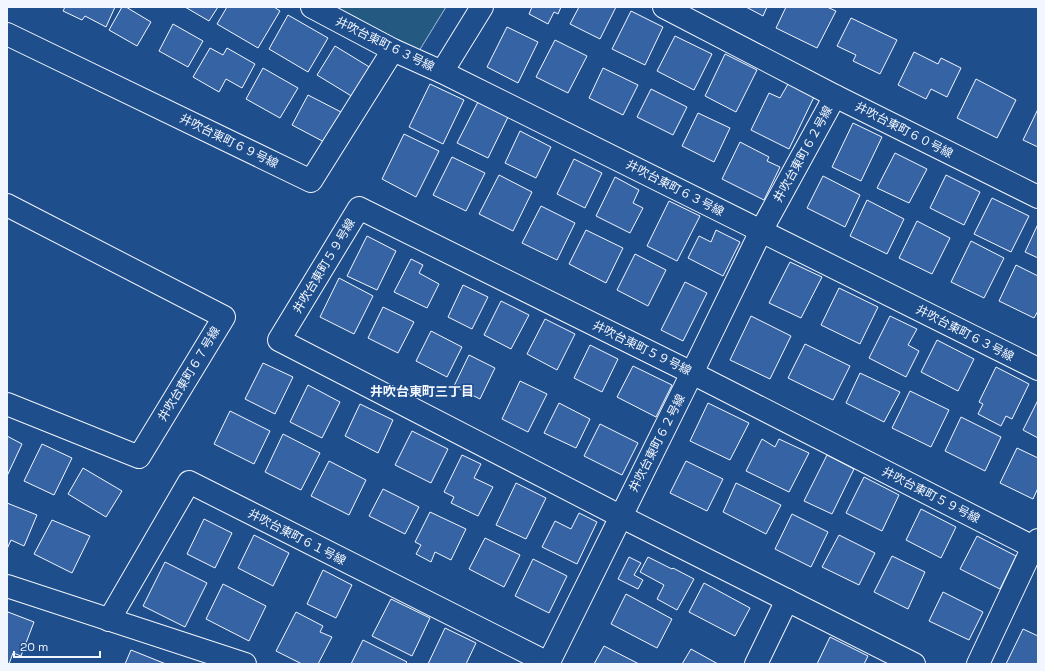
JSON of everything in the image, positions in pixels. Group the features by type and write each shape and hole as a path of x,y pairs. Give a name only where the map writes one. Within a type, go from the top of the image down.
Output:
{"street":[{"name":"井吹台東町６３号線","path":"312,7 393,50 442,72 1038,369"},
{"path":"442,72 482,7"},
{"name":"井吹台東町６０号線","path":"664,7 836,96 1038,197"},
{"name":"井吹台東町６９号線","path":"7,34 311,181 393,50"},
{"name":"井吹台東町６２号線","path":"548,664 761,231 836,96"},
{"name":"井吹台東町６７号線","path":"7,205 224,317 139,457 7,404"},
{"name":"井吹台東町５９号線","path":"914,664 620,516 279,340 359,208 1036,544"},
{"name":"井吹台東町６１号線","path":"109,620 189,482 548,664"},
{"path":"978,664 1036,544"},
{"path":"7,586 245,664"},
{"path":"756,664 787,600"}],"shaded area":[{"path":"335,7 446,7 419,51"}],"building":[{"path":"65,7 115,7 106,27 85,16 82,20 63,11"},
{"path":"122,7 126,7 151,22 137,46 109,30"},
{"path":"185,7 218,7 209,21"},
{"path":"227,7 274,7 280,11 258,48 217,24"},
{"path":"532,7 561,7 558,14 554,12 548,24 529,14"},
{"path":"579,7 616,7 600,39 570,24"},
{"path":"746,7 767,7 763,16"},
{"path":"786,7 827,7 836,11 817,48 776,28"},
{"path":"631,11 663,27 645,65 612,49"},
{"path":"288,15 328,38 308,72 269,49"},
{"path":"851,18 897,40 880,74 853,61 856,55 837,46"},
{"path":"173,24 203,41 188,67 159,51"},
{"path":"507,27 538,42 518,83 487,67"},
{"path":"675,36 712,54 694,90 657,71"},
{"path":"555,40 587,56 568,93 536,77"},
{"path":"335,46 371,68 353,97 317,75"},
{"path":"210,48 223,55 227,48 255,64 242,88 226,79 219,92 193,77"},
{"path":"914,52 938,64 941,58 961,68 947,97 931,89 926,99 898,85"},
{"path":"725,54 757,70 736,112 705,96"},
{"path":"263,68 298,88 280,118 246,99"},
{"path":"603,68 638,85 623,115 589,98"},
{"path":"976,79 1016,100 997,138 957,118"},
{"path":"430,84 464,100 443,144 409,127"},
{"path":"788,84 814,97 789,149 751,130 769,93 780,98"},
{"path":"651,89 687,107 673,135 637,117"},
{"path":"308,95 343,113 328,144 292,125"},
{"path":"479,100 509,115 488,158 457,143"},
{"path":"1038,109 1038,147 1023,140"},
{"path":"698,113 730,128 714,162 682,146"},
{"path":"853,123 882,137 861,181 832,167"},
{"path":"520,131 551,147 536,178 505,163"},
{"path":"404,134 439,151 416,197 382,179"},
{"path":"740,142 769,157 767,161 780,167 764,200 722,179"},
{"path":"895,153 927,169 909,203 877,188"},
{"path":"452,157 485,173 466,211 433,195"},
{"path":"574,159 602,173 585,208 557,194"},
{"path":"499,175 532,192 513,231 479,214"},
{"path":"946,175 980,192 964,225 930,208"},
{"path":"823,176 860,195 845,227 807,208"},
{"path":"615,177 639,190 633,203 643,208 630,233 596,216"},
{"path":"992,198 1029,216 1011,252 974,234"},
{"path":"867,200 904,219 887,254 850,236"},
{"path":"669,201 700,216 677,261 647,246"},
{"path":"541,206 575,223 557,260 522,243"},
{"path":"917,221 950,238 932,274 899,258"},
{"path":"1038,224 1038,258 1025,252"},
{"path":"586,230 623,248 606,283 569,264"},
{"path":"716,230 740,242 723,276 688,258 699,236 711,242"},
{"path":"367,236 396,251 377,290 347,276"},
{"path":"971,241 1004,258 984,298 951,282"},
{"path":"635,254 666,270 648,306 617,290"},
{"path":"411,259 423,265 419,273 439,284 427,308 394,292"},
{"path":"790,262 822,277 801,318 769,303"},
{"path":"1016,265 1038,276 1038,311 1034,318 999,301"},
{"path":"339,278 373,296 354,334 320,317"},
{"path":"685,282 707,293 683,341 661,330"},
{"path":"463,285 488,297 472,329 448,317"},
{"path":"839,288 878,307 860,344 821,325"},
{"path":"501,301 529,315 511,349 484,335"},
{"path":"383,307 414,322 398,353 368,338"},
{"path":"751,316 791,336 770,379 730,360"},
{"path":"890,316 917,329 908,345 919,351 906,377 869,358"},
{"path":"545,319 575,334 557,370 527,354"},
{"path":"431,331 462,347 447,377 416,361"},
{"path":"937,340 974,359 958,391 921,372"},
{"path":"805,344 850,366 833,400 788,378"},
{"path":"590,345 618,359 602,392 574,378"},
{"path":"469,355 495,368 480,399 454,386"},
{"path":"263,363 293,377 275,414 245,399"},
{"path":"633,366 672,385 656,417 617,397"},
{"path":"996,367 1029,384 1012,419 1006,416 1001,426 978,414 983,404 979,402"},
{"path":"860,373 900,392 884,422 846,403"},
{"path":"520,381 547,394 528,432 502,419"},
{"path":"308,385 340,402 322,438 290,422"},
{"path":"910,391 949,410 931,447 892,428"},
{"path":"1038,400 1038,438 1023,430"},
{"path":"559,403 590,419 576,448 544,433"},
{"path":"708,403 749,423 730,460 690,441"},
{"path":"360,404 393,420 378,453 345,436"},
{"path":"230,411 270,431 254,464 214,444"},
{"path":"961,417 1001,437 985,471 945,451"},
{"path":"600,424 638,443 622,475 584,456"},
{"path":"412,431 448,449 431,483 395,465"},
{"path":"283,434 320,453 301,490 265,472"},
{"path":"7,436 22,444 7,476"},
{"path":"762,439 775,447 779,439 809,453 789,492 746,471"},
{"path":"42,444 72,458 54,495 24,481"},
{"path":"1017,448 1038,458 1038,488 1033,499 1000,483"},
{"path":"462,455 481,464 474,478 493,487 478,516 451,503 454,497 444,492"},
{"path":"827,455 854,469 832,514 804,501"},
{"path":"329,461 366,480 349,515 311,496"},
{"path":"686,461 723,479 707,511 670,493"},
{"path":"83,468 122,491 106,517 68,494"},
{"path":"864,477 899,495 882,531 846,513"},
{"path":"516,483 546,498 526,539 496,525"},
{"path":"736,483 781,505 766,534 723,512"},
{"path":"383,489 419,507 405,534 369,516"},
{"path":"7,503 37,515 24,546 11,540 7,549"},
{"path":"921,509 956,527 941,558 906,540"},
{"path":"430,512 466,529 451,560 435,552 431,562 416,554 421,545 415,542"},
{"path":"579,513 597,522 577,564 542,547 555,521 571,529"},
{"path":"792,514 828,532 811,567 775,549"},
{"path":"204,519 232,533 215,568 187,554"},
{"path":"52,520 90,536 72,573 34,554"},
{"path":"254,535 289,553 273,586 238,568"},
{"path":"839,535 875,553 859,585 822,567"},
{"path":"977,536 1016,556 1000,589 960,569"},
{"path":"485,538 520,555 504,587 469,569"},
{"path":"892,556 925,572 908,609 874,592"},
{"path":"629,557 641,563 634,575 643,580 638,589 618,579"},
{"path":"648,557 694,579 677,610 657,599 664,585 640,572"},
{"path":"533,559 567,576 549,613 515,596"},
{"path":"165,562 207,583 185,627 143,606"},
{"path":"323,570 352,585 336,618 307,604"},
{"path":"704,583 750,608 735,636 689,612"},
{"path":"223,584 266,606 249,641 206,619"},
{"path":"943,592 983,612 969,640 929,621"},
{"path":"626,594 672,619 657,648 611,624"},
{"path":"391,599 430,618 412,656 372,636"},
{"path":"8,612 34,622 21,656 13,653 9,664 7,664 7,615"},
{"path":"296,612 323,626 320,632 332,637 318,664 302,664 276,651"},
{"path":"445,628 476,643 466,664 428,664"},
{"path":"1023,629 1038,636 1038,664 1006,664"},
{"path":"830,637 868,656 864,664 817,664"},
{"path":"363,640 407,662 405,664 351,664"},
{"path":"604,646 639,664 594,664"},
{"path":"691,649 718,664 682,664"},
{"path":"131,650 166,664 125,664"}],"district":[{"name":"井吹台東町三丁目","path":"422,391"}]}
